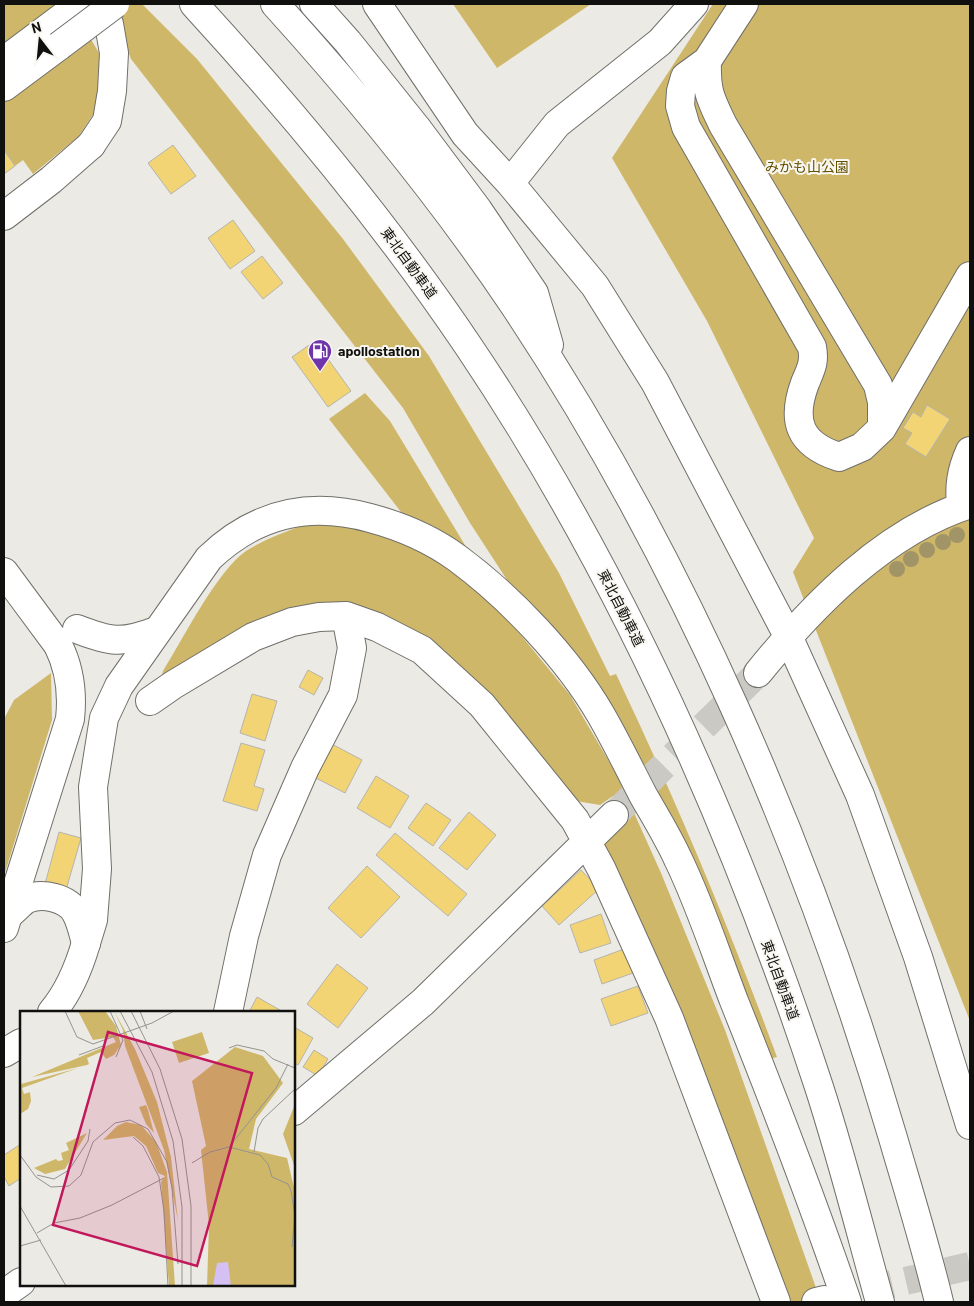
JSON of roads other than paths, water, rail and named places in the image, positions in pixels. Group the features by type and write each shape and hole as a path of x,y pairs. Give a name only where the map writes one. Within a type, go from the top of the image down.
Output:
{"main road":[{"path":"4,87 52,38 80,4"},
{"path":"4,216 51,180 91,145 107,121 113,81 114,54 109,24 98,4"},
{"path":"4,61 115,4"},
{"name":"東北自動車道","path":"194,4 284,103 344,176 409,262 470,347 600,566 679,728 723,830 775,963 819,1088 880,1302"},
{"path":"275,4 329,63 392,141 514,305 558,376 652,538 733,706 779,811 830,943 874,1072 939,1302"},
{"path":"314,4 348,42 422,135 478,210 534,293 558,376"},
{"path":"377,4 465,134 510,183 596,286 655,382 788,636 860,795 918,957 970,1125"},
{"path":"510,183 558,124 660,42 694,4"},
{"path":"744,4 708,61 685,77 681,91 680,106 686,127 812,347 815,359 798,410 800,428 807,441 821,451 839,457 862,447 882,428 970,276"},
{"path":"708,61 706,84 709,97 733,142 878,385 882,402 882,428"},
{"path":"758,673 788,636 854,573 905,533 966,506 959,487 963,466 970,451"},
{"path":"53,1011 59,1004 78,968 93,920 97,869 93,787 104,718 119,686 156,631 208,558 227,541 271,518 296,512 329,511 386,522 426,540 456,557 540,633 600,713 679,860 781,1118 814,1206 829,1302"},
{"path":"4,572 68,637 72,696 70,719 6,921"},
{"path":"228,1011 244,936 267,855 305,768 343,695 352,648 346,616"},
{"path":"150,701 253,637 292,622 319,617 346,616 377,627 422,650 482,705 575,820 587,842 669,1018 776,1302"},
{"path":"68,637 118,641 132,640 156,631"},
{"path":"295,1110 423,1002 614,815"},
{"path":"6,921 26,899 38,896 54,898 66,903 75,912 86,943"},
{"path":"4,1053 20,1044"},
{"path":"4,1294 20,1283"}],"tunnel":[{"path":"614,815 758,673"},
{"path":"824,1300 970,1266"}],"place":[{"name":"apollostation","path":"320,372"}],"park label":[{"name":"みかも山公園","path":"807,167"}]}
